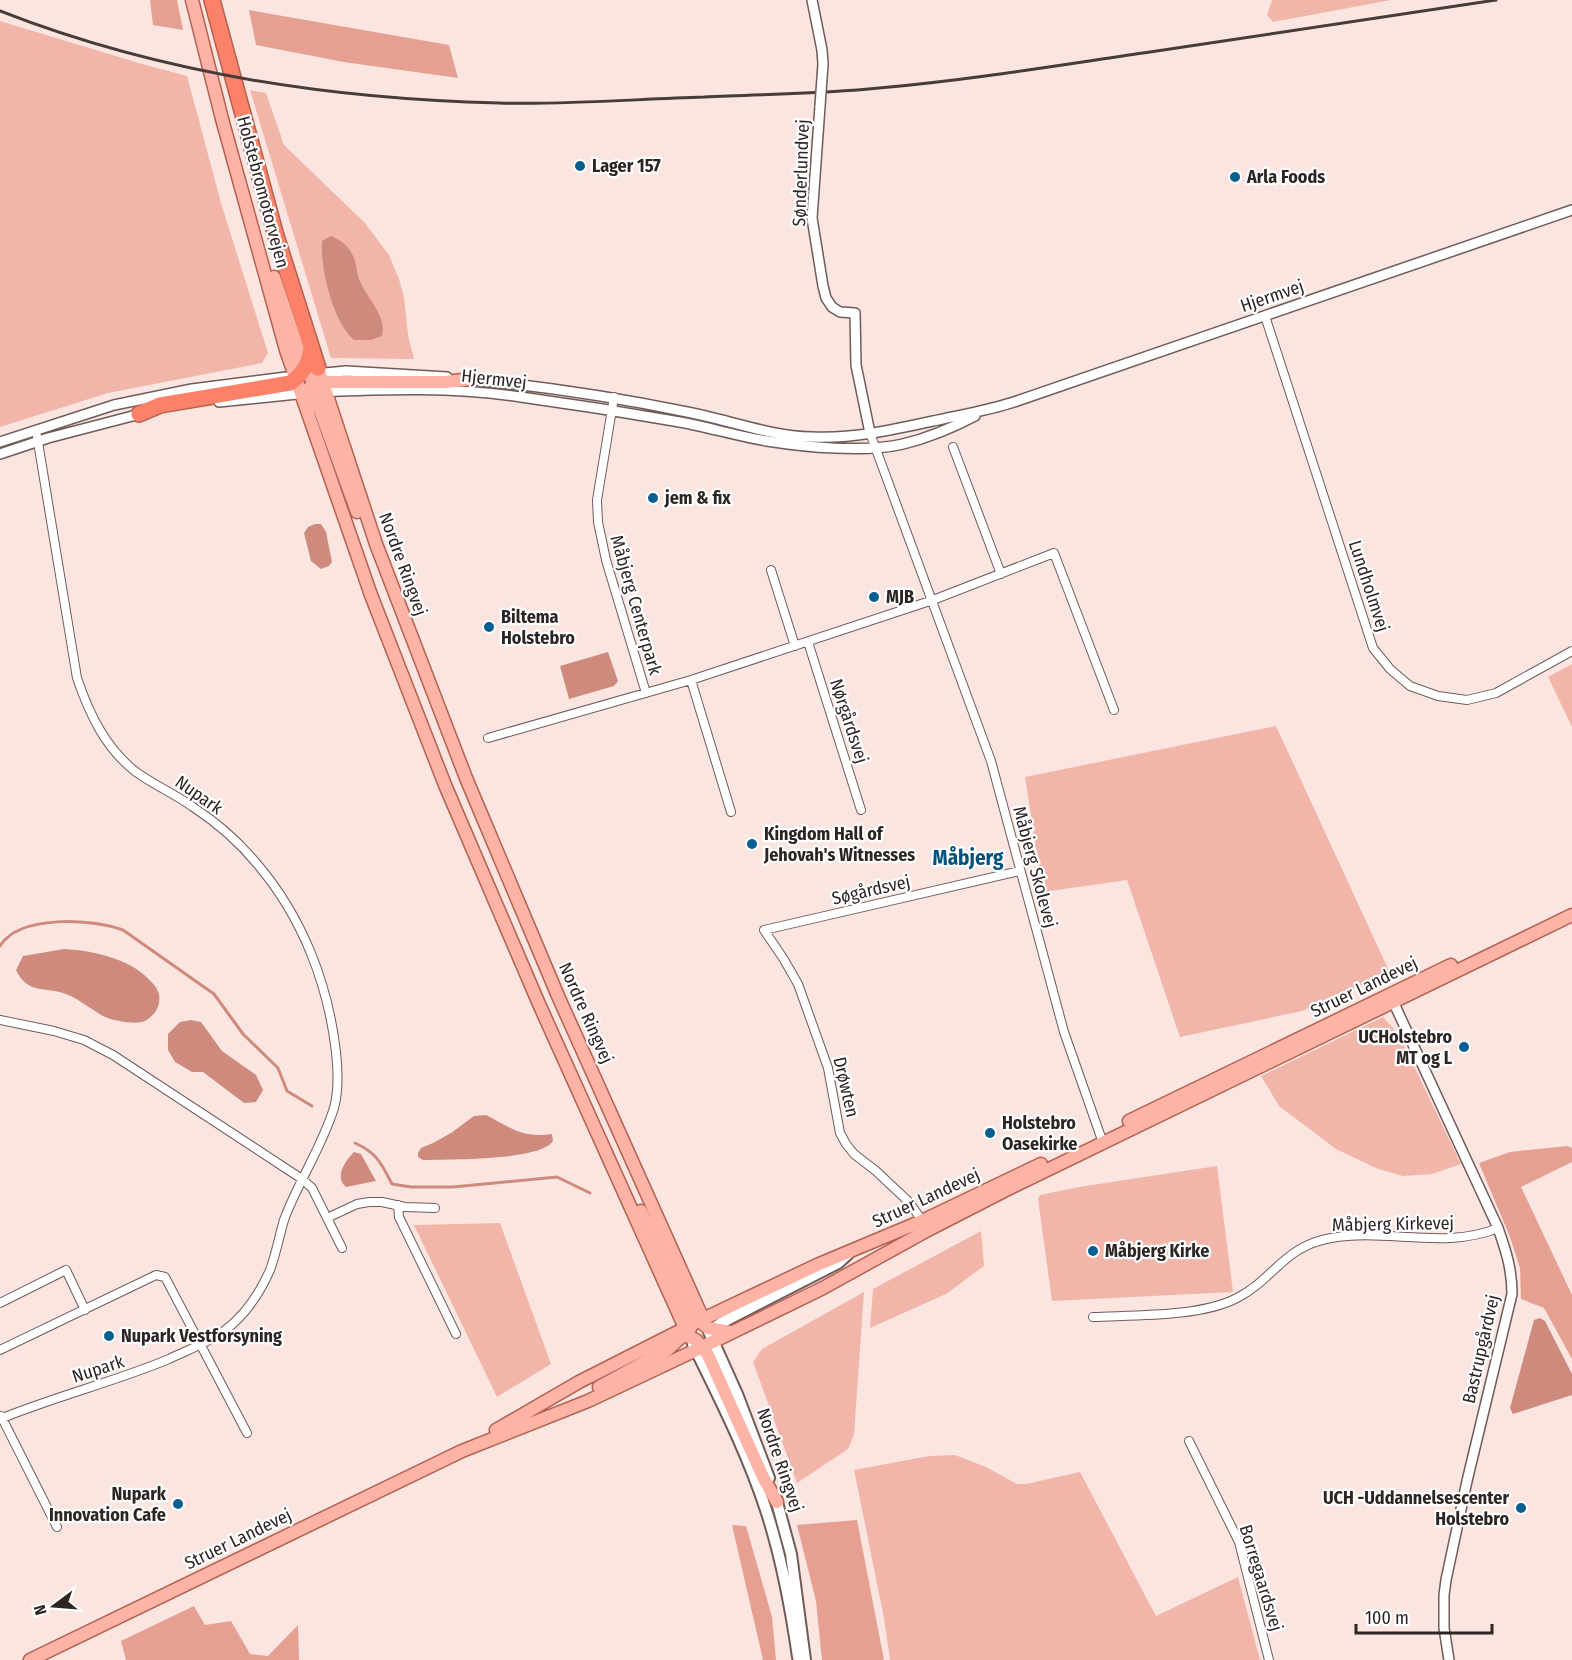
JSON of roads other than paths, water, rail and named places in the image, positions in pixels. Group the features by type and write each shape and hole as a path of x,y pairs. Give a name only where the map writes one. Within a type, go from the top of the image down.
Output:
{"highway":[{"name":"Holstebromotorvejen","path":"212,0 276,236 311,347 310,380"},
{"path":"139,414 160,405 310,380"}],"main road":[{"name":"Holstebromotorvejen","path":"192,0 247,207 263,242 310,380"},
{"path":"310,380 445,382 471,379"},
{"name":"Nordre Ringvej","path":"310,380 309,418 371,595 446,785 534,993 615,1173 697,1331"},
{"name":"Nordre Ringvej","path":"310,380 466,778 563,1006 693,1296 704,1367 746,1455 779,1556 798,1660"},
{"name":"Struer Landevej","path":"1392,998 1572,906"},
{"name":"Struer Landevej","path":"462,1451 579,1382 697,1331 730,1332 823,1288 925,1225 1392,998 1572,915"},
{"name":"Struer Landevej","path":"30,1660 462,1451 560,1412 697,1331 851,1251 925,1225"},
{"path":"560,1412 574,1400 667,1350 697,1331 763,1477 777,1502"},
{"name":"Nordre Ringvej","path":"777,1502 791,1554 805,1660"}],"street":[{"name":"Sønderlundvej","path":"812,0 823,64 812,218 826,298 832,307 840,312 855,313 856,365 870,433"},
{"name":"Hjermvej","path":"471,379 614,397 691,412 757,430 810,437 841,437 870,433 982,412 1572,210"},
{"name":"Lundholmvej","path":"1264,316 1374,648 1390,669 1410,686 1438,696 1467,700 1496,693 1572,651"},
{"name":"Hjermvej","path":"0,442 114,405 192,389 310,380 369,389 473,392 520,397 674,421 765,441 809,446 874,447 903,444 955,427 982,412"},
{"name":"Måbjerg Centerpark","path":"488,738 646,693 606,560 598,522 597,500 614,397"},
{"path":"0,454 38,441 139,414"},
{"name":"Nupark","path":"36,429 77,678 85,703 110,746 137,772 195,807 226,833 258,864 284,900 310,949 330,1014 335,1041 337,1082 334,1105 327,1127 285,1220 270,1269 259,1291 242,1314 225,1330 202,1344 138,1372 1,1417 57,1527"},
{"name":"Måbjerg Skolevej","path":"870,433 991,761 1064,1032 1102,1139"},
{"path":"952,447 1001,574"},
{"path":"646,693 933,600 1054,553 1114,710"},
{"path":"771,570 795,646"},
{"name":"Nørgårdsvej","path":"808,642 861,810"},
{"path":"691,680 731,812"},
{"name":"Søgårdsvej","path":"764,930 1020,871"},
{"name":"Drøwten","path":"764,930 798,984 828,1068 840,1133 846,1144 854,1154 909,1202 925,1225"},
{"name":"Bastrupgårdvej","path":"1392,998 1498,1228 1508,1254 1512,1275 1512,1294 1467,1481 1444,1595 1444,1628 1449,1660"},
{"path":"0,1020 54,1031 84,1040 113,1055 302,1179 312,1188 342,1248"},
{"path":"327,1218 363,1202 374,1201 435,1208"},
{"path":"398,1205 399,1216 456,1334"},
{"name":"Måbjerg Kirkevej","path":"1093,1317 1199,1310 1221,1305 1239,1297 1263,1279 1287,1256 1305,1246 1330,1238 1359,1236 1464,1238 1484,1234 1498,1228"},
{"path":"0,1303 66,1270 85,1310"},
{"path":"0,1350 156,1275 165,1277 247,1433"},
{"name":"Borregaardsvej","path":"1189,1441 1239,1542 1269,1660"}],"waterway":[{"path":"0,946 23,928 40,924 94,923 123,930 214,994 243,1034 278,1068 287,1091 312,1106"},
{"path":"355,1143 378,1159 392,1184 411,1187 453,1187 557,1177 590,1193"}],"railway":[{"path":"0,11 60,33 121,51 245,79 372,96 435,100 576,103 813,93 913,85 981,77 1496,0"}],"place":[{"name":"Lager 157","path":"580,166"},
{"name":"Arla Foods","path":"1235,177"},
{"name":"jem & fix","path":"653,498"},
{"name":"MJB","path":"874,597"},
{"name":"Biltema Holstebro","path":"489,627"},
{"name":"Kingdom Hall of Jehovah's Witnesses","path":"752,844"},
{"name":"UCHolstebro MT og L","path":"1464,1047"},
{"name":"Holstebro Oasekirke","path":"990,1133"},
{"name":"Måbjerg Kirke","path":"1093,1251"},
{"name":"Nupark Vestforsyning","path":"109,1336"},
{"name":"Nupark Innovation Cafe","path":"178,1504"},
{"name":"UCH -Uddannelsescenter Holstebro","path":"1521,1508"}],"district":[{"name":"Måbjerg","path":"968,858"}]}
